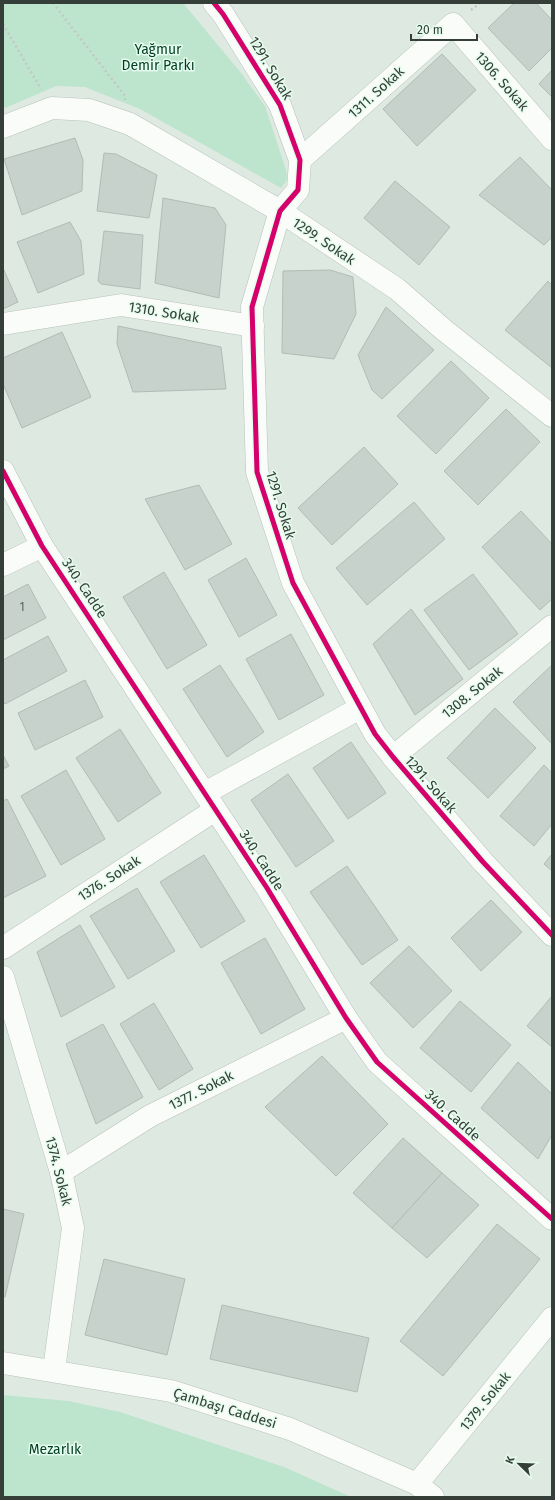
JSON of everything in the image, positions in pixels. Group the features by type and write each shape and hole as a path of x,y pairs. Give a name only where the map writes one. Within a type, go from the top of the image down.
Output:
{"street":[{"name":"1291. Sokak","path":"214,3 224,14 280,105 300,160 298,190 280,211 252,307 257,472 293,583 375,734 392,757 484,862 552,935"},
{"name":"1311. Sokak","path":"300,160 453,24"},
{"name":"1306. Sokak","path":"453,24 552,139"},
{"name":"1299. Sokak","path":"3,127 52,108 89,110 130,124 280,211 397,289 444,330 552,416"},
{"name":"1310. Sokak","path":"3,324 121,305 253,326"},
{"name":"340. Cadde","path":"3,472 42,546 267,888 346,1018 377,1062 552,1219"},
{"path":"3,565 42,546"},
{"name":"1308. Sokak","path":"392,757 552,626"},
{"name":"1376. Sokak","path":"3,948 210,801 360,708"},
{"name":"1374. Sokak","path":"3,977 61,1172 72,1228 54,1370"},
{"name":"1377. Sokak","path":"61,1172 150,1116 346,1018"},
{"name":"1379. Sokak","path":"425,1491 552,1318"},
{"name":"Çambaşı Caddesi","path":"3,1363 54,1370 171,1391 290,1429 425,1491"}],"path":[{"path":"53,3 124,96 130,124"},
{"path":"3,24 52,108"}],"green space":[{"name":"Yağmur Demir Parkı","path":"3,3 183,3 241,73 265,106 286,170 287,180 281,188 140,109 85,87 56,86 5,108 3,104"},
{"name":"Mezarlık","path":"3,1395 68,1401 120,1412 284,1467 351,1497 3,1497"}],"building":[{"path":"514,3 536,3 552,20 552,48 529,71 488,28"},
{"path":"442,54 476,90 417,146 383,109"},
{"path":"552,70 552,97 539,84"},
{"path":"75,138 83,160 82,191 22,215 4,159"},
{"path":"104,153 116,154 157,175 149,218 97,211"},
{"path":"520,157 552,190 552,237 544,245 479,195"},
{"path":"395,181 450,227 419,265 364,218"},
{"path":"163,198 215,208 226,225 219,298 155,283"},
{"path":"70,222 81,241 84,274 38,293 17,242"},
{"path":"104,231 143,235 140,289 101,284 98,281"},
{"path":"3,268 18,302 3,309"},
{"path":"330,270 353,277 356,314 334,359 282,353 283,271"},
{"path":"548,281 552,285 552,368 505,330"},
{"path":"386,307 434,350 382,399 372,390 358,355"},
{"path":"118,326 221,347 226,389 133,392 117,344"},
{"path":"62,332 91,397 22,428 3,384 3,358"},
{"path":"451,361 489,398 436,454 397,416"},
{"path":"506,409 540,442 478,505 444,471"},
{"path":"364,447 398,484 332,545 298,508"},
{"path":"199,485 232,544 185,570 145,499"},
{"path":"414,502 445,539 367,605 336,568"},
{"path":"521,511 552,544 552,599 540,610 482,547"},
{"path":"246,558 277,615 239,637 208,580"},
{"path":"164,572 207,645 167,669 123,597"},
{"path":"473,574 518,634 469,670 424,610"},
{"path":"28,584 46,618 3,640 3,597"},
{"path":"411,609 463,679 415,715 373,644"},
{"path":"291,634 324,695 279,720 246,659"},
{"path":"48,636 67,671 5,704 3,701 3,660"},
{"path":"220,665 264,732 227,757 183,689"},
{"path":"552,665 552,744 513,702"},
{"path":"85,680 103,717 35,750 18,713"},
{"path":"495,708 536,748 488,798 447,758"},
{"path":"120,729 161,793 118,822 76,758"},
{"path":"351,742 386,793 348,819 313,768"},
{"path":"3,755 9,766 3,769"},
{"path":"544,765 552,773 552,824 534,846 500,816"},
{"path":"66,770 105,839 61,865 21,796"},
{"path":"288,774 334,841 296,867 251,800"},
{"path":"7,799 46,876 3,898 3,801"},
{"path":"552,854 552,871 544,864"},
{"path":"204,855 245,921 201,948 160,882"},
{"path":"347,866 398,940 362,965 310,892"},
{"path":"137,888 175,951 128,979 90,916"},
{"path":"491,900 522,932 481,971 451,938"},
{"path":"80,925 115,987 61,1017 37,952"},
{"path":"265,938 305,1009 261,1034 221,963"},
{"path":"409,946 452,991 413,1028 370,983"},
{"path":"552,996 552,1047 527,1026"},
{"path":"460,1001 511,1045 471,1092 420,1048"},
{"path":"154,1003 193,1069 159,1090 120,1024"},
{"path":"103,1024 143,1097 96,1124 66,1044"},
{"path":"322,1056 388,1124 336,1176 265,1107"},
{"path":"518,1062 552,1094 552,1135 538,1159 481,1108"},
{"path":"403,1138 442,1173 392,1228 353,1193"},
{"path":"442,1173 479,1205 427,1258 392,1228"},
{"path":"3,1209 24,1214 5,1297 3,1296"},
{"path":"497,1224 540,1259 443,1376 400,1341"},
{"path":"104,1259 185,1279 167,1355 85,1335"},
{"path":"222,1305 369,1338 357,1392 210,1359"}],"cycle path":[{"path":"214,3 223,14 280,105 300,160 298,190 280,211 252,307 257,472 293,583 375,734 483,862 552,935"},
{"path":"3,471 42,546 267,888 346,1018 377,1062 552,1219"}]}
